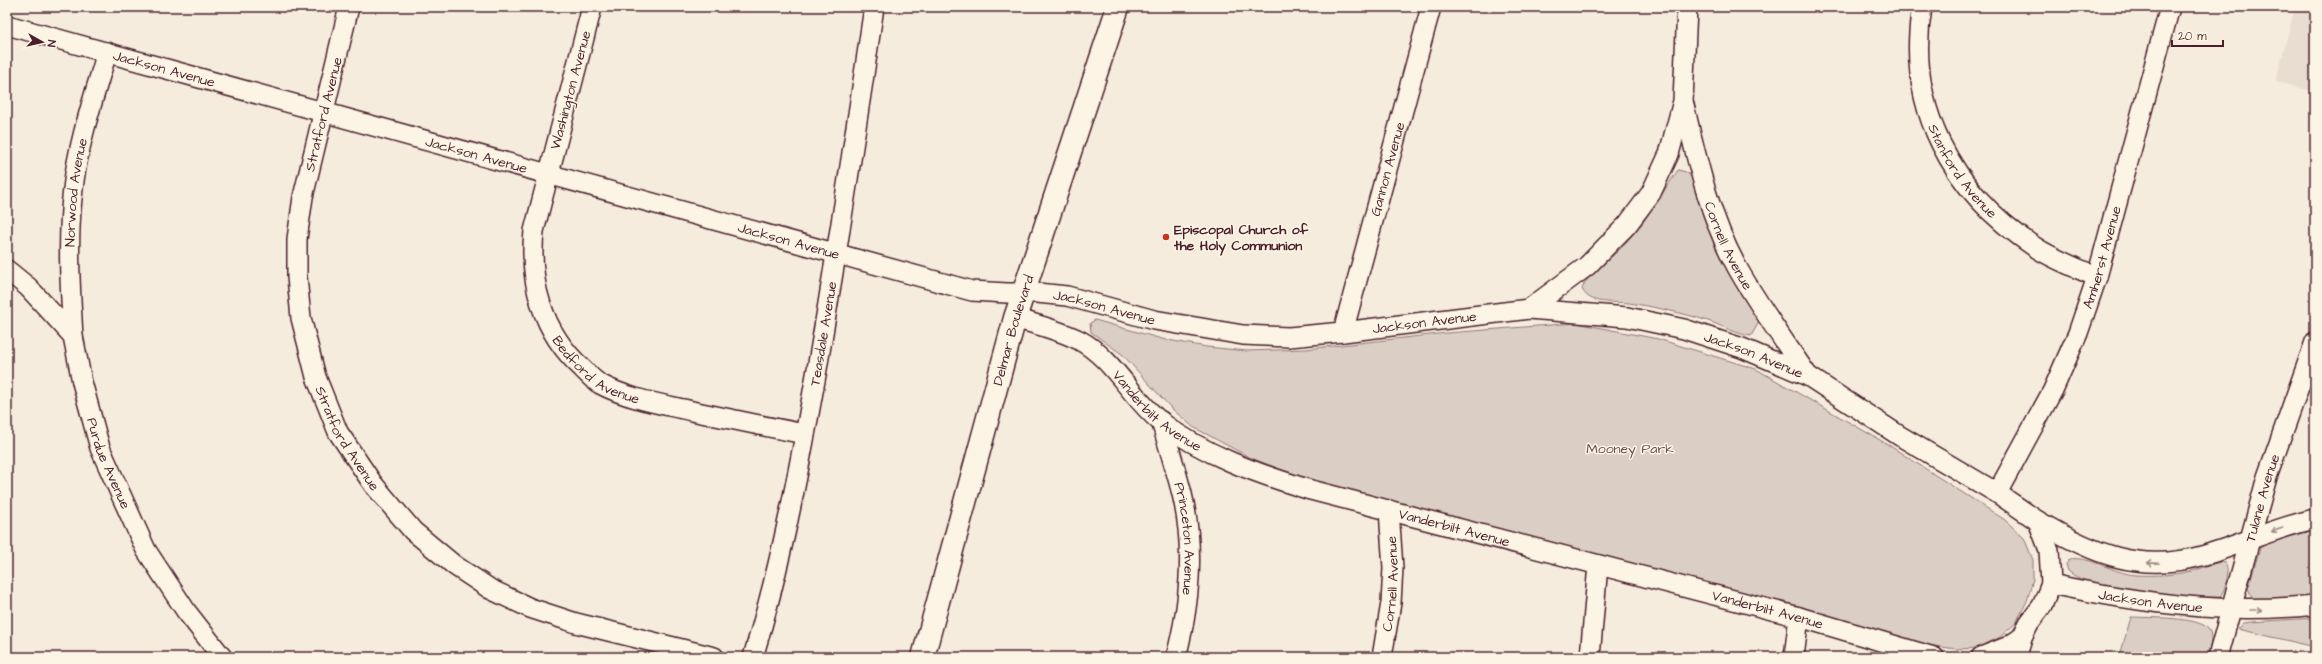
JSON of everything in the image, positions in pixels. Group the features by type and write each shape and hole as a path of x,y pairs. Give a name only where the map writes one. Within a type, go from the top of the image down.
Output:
{"main road":[{"name":"Delmar Boulevard","path":"923,657 1015,318 1118,7"}],"street":[{"name":"Stratford Avenue","path":"349,7 303,197 297,239 301,318 316,377 338,432 373,484 413,532 454,565 490,589 530,608 576,623 714,657"},
{"name":"Washington Avenue","path":"548,174 592,7"},
{"name":"Teasdale Avenue","path":"753,657 770,603 805,434 837,253 874,7"},
{"name":"Gannon Avenue","path":"1344,332 1431,7"},
{"name":"Cornell Avenue","path":"1529,309 1587,266 1627,225 1651,193 1669,154 1683,101 1687,7"},
{"name":"Stanford Avenue","path":"1922,7 1917,61 1924,103 1938,137 1954,168 1978,198 2003,223 2036,248 2097,277"},
{"name":"Amherst Avenue","path":"1997,493 2053,390 2078,333 2097,277 2170,7"},
{"name":"Jackson Avenue","path":"7,25 972,291 1024,292 1066,296 1154,320 1243,335 1289,336 1344,332 1529,309 1627,317 1684,329 1742,348 1808,376 1900,436 1997,493 2038,521 2070,540 2106,555 2147,563 2178,562 2205,555 2298,523 2315,519"},
{"name":"Norwood Avenue","path":"73,336 69,274 73,188 82,139 107,52"},
{"name":"Cornell Avenue","path":"1683,101 1699,172 1723,237 1753,293 1808,376"},
{"name":"Bedford Avenue","path":"548,174 534,231 531,257 534,286 543,312 556,338 575,362 599,383 630,396 805,434"},
{"path":"7,270 28,287 73,336"},
{"name":"Vanderbilt Avenue","path":"1015,318 1080,341 1101,358 1161,421 1209,452 1254,473 1307,489 1799,617 1934,657"},
{"name":"Purdue Avenue","path":"73,336 82,382 100,448 146,550 186,611 222,657"},
{"name":"Tulane Avenue","path":"2218,657 2248,540 2267,477 2315,342"},
{"name":"Princeton Avenue","path":"1161,421 1182,495 1190,551 1188,599 1176,657"},
{"name":"Cornell Avenue","path":"1382,657 1391,603 1393,568 1389,510"},
{"path":"2017,657 2022,637 2029,623 2042,606 2051,584 2049,550 2038,521"},
{"path":"1590,657 1598,565"},
{"name":"Jackson Avenue","path":"2051,584 2175,606 2230,610 2274,610 2315,605"},
{"path":"1794,657 1799,617"},
{"path":"1982,657 2009,646 2022,637"}],"shaded area":[{"path":"2295,7 2315,7 2315,92 2276,81"}],"green space":[{"path":"1678,170 1686,172 1692,177 1714,239 1732,274 1757,315 1759,322 1751,336 1735,332 1708,321 1669,310 1629,303 1602,302 1590,298 1582,289 1585,282 1620,249 1642,224"},
{"name":"Mooney Park","path":"1095,320 1162,339 1207,347 1247,351 1306,349 1447,333 1576,323 1658,339 1756,369 1887,444 2005,520 2024,538 2033,560 2033,579 2027,601 2016,623 2000,637 1980,648 1956,649 1927,645 1299,477 1249,457 1193,427 1171,408 1123,355 1091,332 1090,323"},
{"path":"2315,530 2315,598 2254,602 2248,588 2260,548 2267,543"},
{"path":"2070,559 2086,560 2127,574 2135,575 2167,575 2183,573 2215,563 2225,563 2227,568 2227,578 2225,588 2217,601 2161,596 2097,585 2068,571 2066,564"},
{"path":"2131,617 2185,620 2204,625 2209,630 2211,636 2211,644 2207,657 2138,657 2121,652"},
{"path":"2315,618 2315,647 2238,629 2244,623"}],"place":[{"name":"Episcopal Church of the Holy Communion","path":"1166,237"}]}
